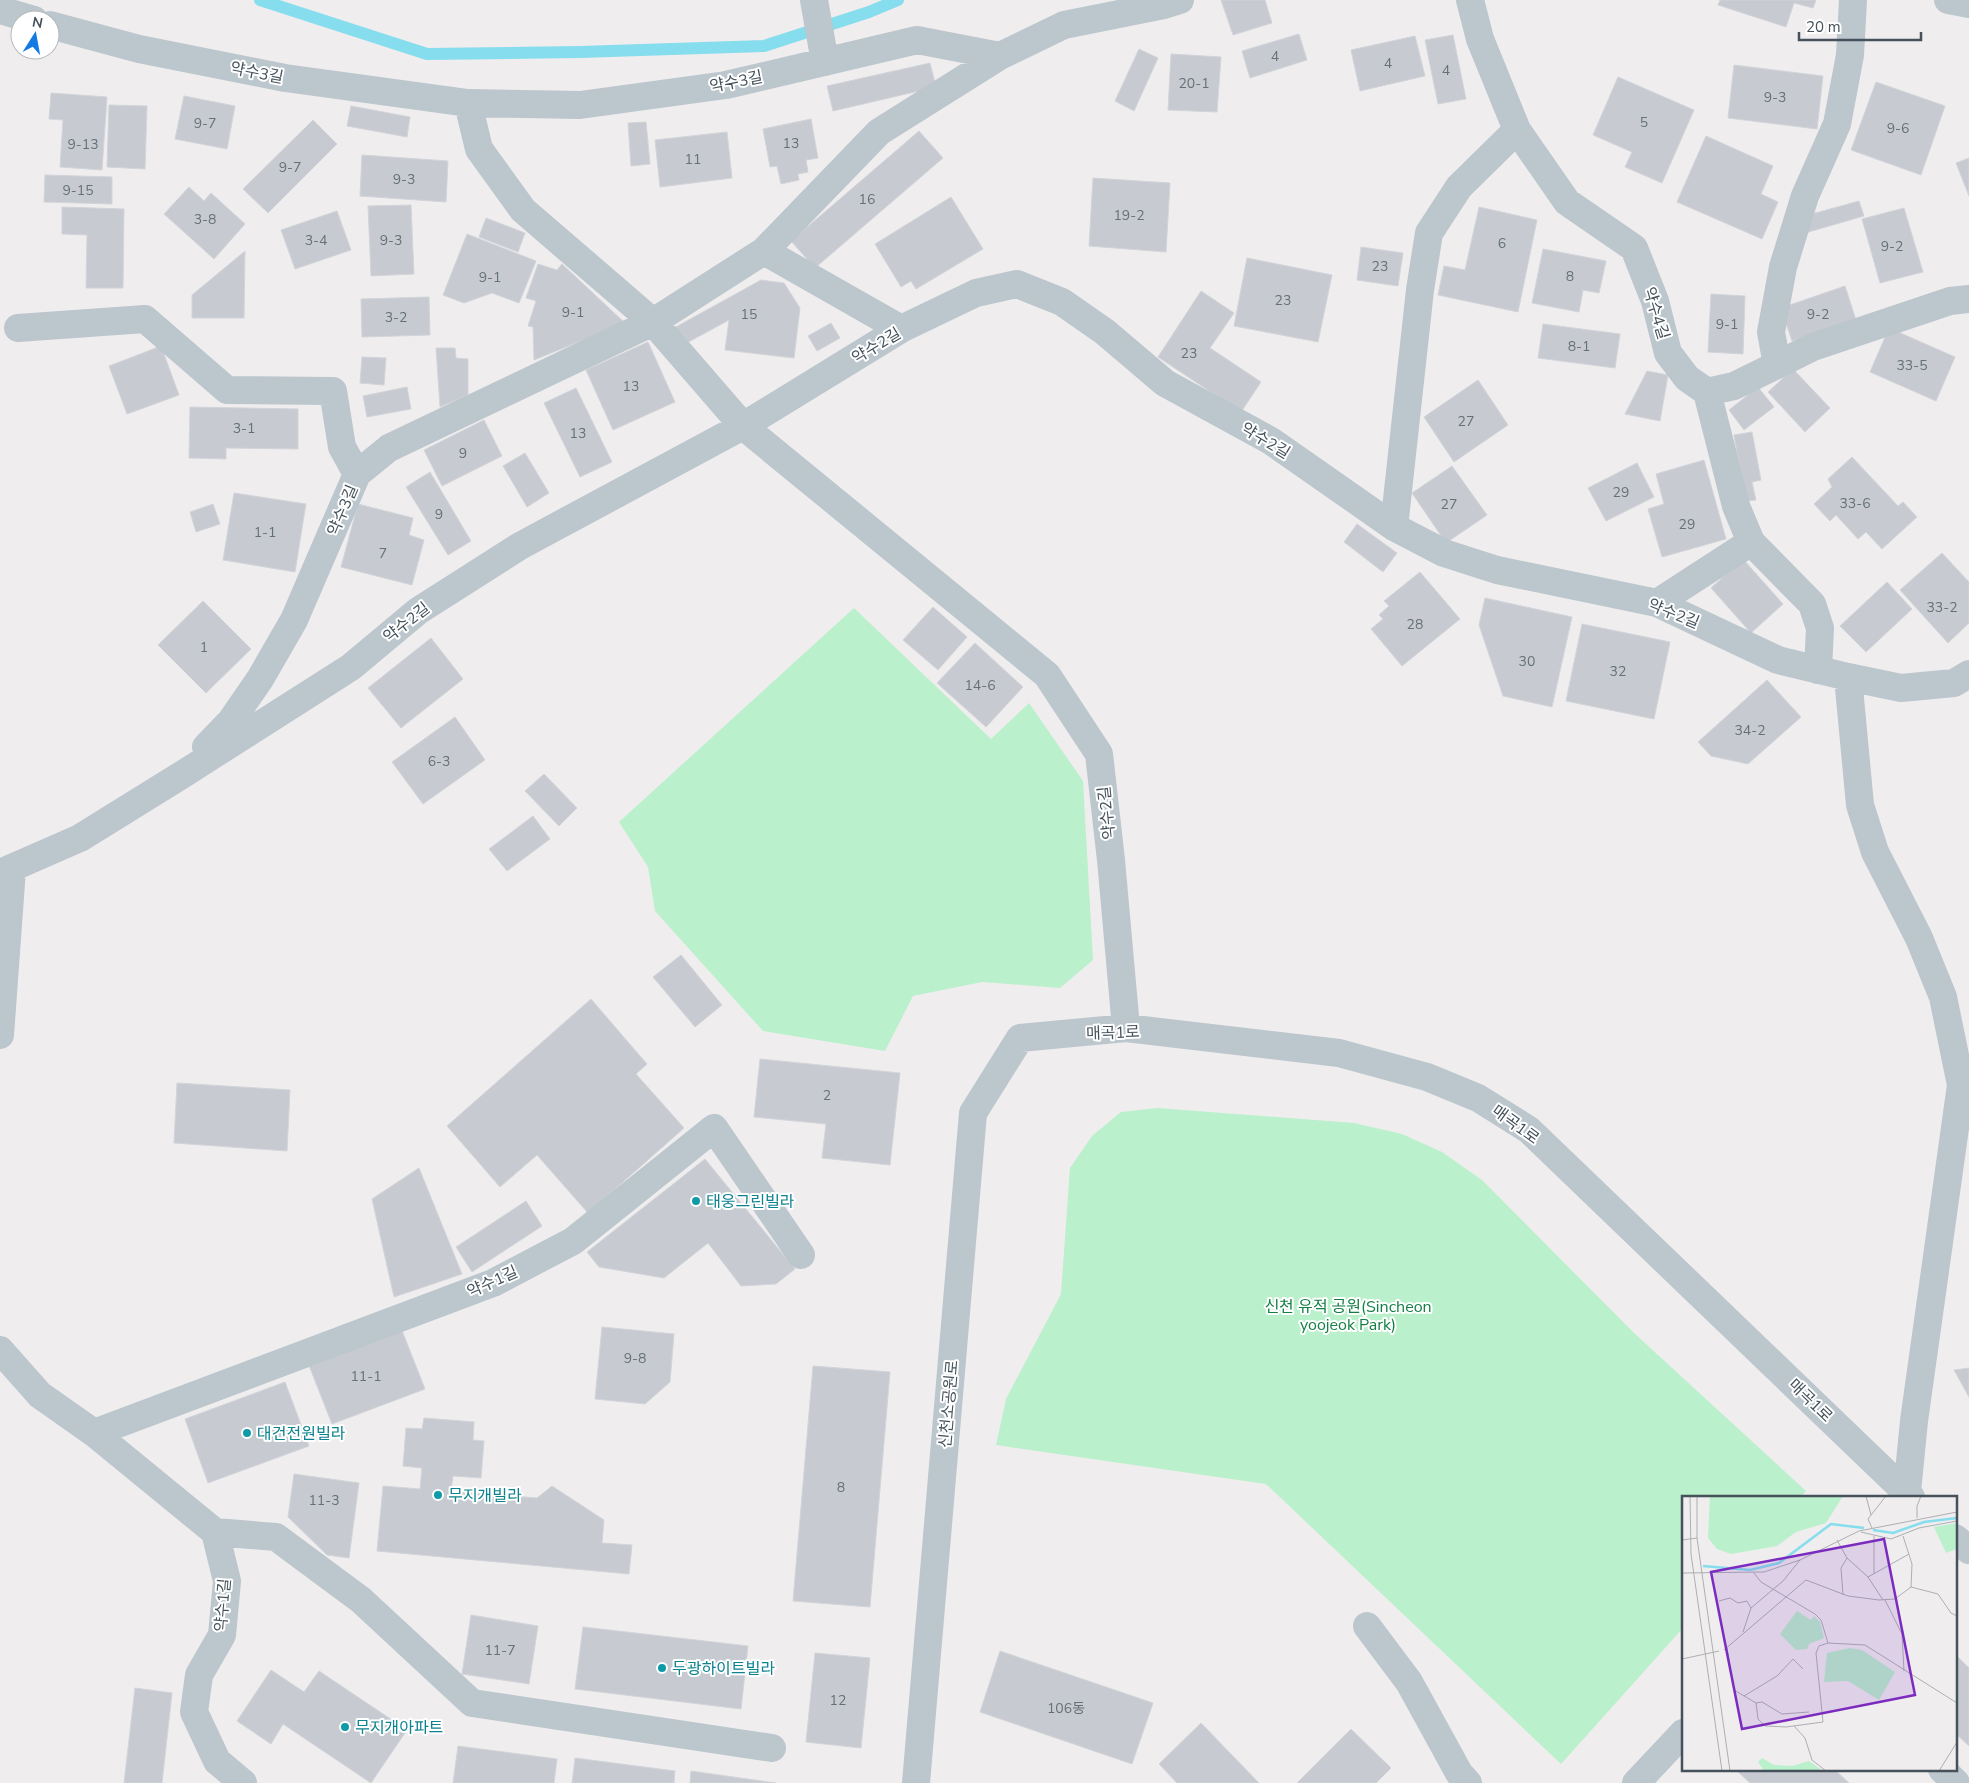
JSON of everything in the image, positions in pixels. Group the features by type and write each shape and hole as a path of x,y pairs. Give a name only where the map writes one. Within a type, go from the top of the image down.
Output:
{"street":[{"path":"814,0 825,62"},
{"name":"약수3길","path":"180,776 231,721 260,679 294,620 357,474 389,448 653,322 764,251 879,132 1000,56 1064,25 1164,5 1180,0"},
{"name":"약수4길","path":"1470,0 1480,39 1517,130 1567,202 1634,248 1655,302 1668,354 1688,378 1707,392"},
{"path":"1777,365 1771,332 1783,267 1805,196 1837,124 1850,55 1853,0"},
{"path":"1948,0 1969,4"},
{"name":"약수3길","path":"60,27 139,48 285,78 468,104 580,105 726,85 917,40 1000,56"},
{"path":"468,104 479,149 523,210 653,322 744,426"},
{"path":"1394,527 1420,290 1429,232 1459,187 1517,130"},
{"path":"764,251 901,329"},
{"name":"약수2길","path":"6,871 80,838 180,776 351,667 418,611 520,546 744,426 901,329 976,293 1016,284 1062,302 1106,332 1165,383 1271,441 1394,527 1444,553 1497,570 1657,603 1778,660 1848,677 1901,688 1954,683 1969,674"},
{"path":"1818,670 1820,628 1812,604 1751,542 1736,506 1707,392 1734,386 1813,347 1950,301 1969,299"},
{"path":"18,328 145,319 227,390 333,391 342,447 357,474"},
{"name":"약수2길","path":"744,426 1047,675 1099,754 1111,860 1126,1028"},
{"path":"1657,603 1751,542"},
{"path":"1848,677 1860,805 1875,852 1919,938 1943,997 1961,1085 1914,1421 1907,1495"},
{"path":"0,1035 6,871"},
{"name":"매곡1로","path":"1020,1038 1126,1028 1339,1053 1427,1077 1478,1098 1530,1130 1907,1495"},
{"name":"신천소공원로","path":"916,1783 973,1113 1020,1038"},
{"name":"약수1길","path":"94,1433 493,1283 573,1241 714,1128 801,1255"},
{"path":"0,1350 40,1395 94,1433 215,1532 276,1537 362,1600 472,1703 772,1748"},
{"name":"약수1길","path":"215,1532 228,1581 222,1635 200,1675 194,1712 217,1761 243,1783"},
{"path":"1956,1539 1969,1550"},
{"path":"1367,1626 1409,1682 1460,1773 1468,1783"},
{"path":"1636,1783 1682,1734"},
{"path":"1943,1770 1956,1783"}],"green space":[{"path":"854,608 991,739 1029,703 1083,781 1093,960 1060,988 982,982 913,996 885,1051 763,1031 655,911 648,867 619,822"},
{"name":"신천 유적 공원(Sincheon yoojeok Park)","path":"1157,1108 1354,1123 1402,1134 1442,1152 1482,1180 1634,1333 1806,1491 1801,1496 1682,1496 1682,1629 1561,1764 1266,1484 996,1445 1006,1399 1061,1294 1070,1168 1092,1136 1121,1112"}],"building":[{"path":"1221,0 1265,0 1272,23 1233,35"},
{"path":"1720,0 1816,0 1813,8 1794,3 1786,27 1718,5"},
{"path":"1299,34 1307,60 1250,78 1242,51"},
{"path":"1453,35 1466,99 1438,104 1425,40"},
{"path":"1415,36 1425,76 1360,91 1351,50"},
{"path":"1139,49 1158,58 1134,111 1115,101"},
{"path":"1171,54 1221,57 1217,112 1168,110"},
{"path":"930,63 936,87 833,111 827,86"},
{"path":"1734,65 1823,76 1817,129 1728,118"},
{"path":"1618,77 1694,110 1662,183 1625,167 1632,152 1593,135"},
{"path":"1876,82 1945,106 1921,175 1851,150"},
{"path":"51,93 107,97 102,170 60,167 63,120 49,119"},
{"path":"184,96 235,106 227,149 175,139"},
{"path":"109,105 147,106 145,169 107,167"},
{"path":"351,106 410,117 407,137 347,126"},
{"path":"811,119 818,158 806,160 808,172 798,174 799,180 781,184 777,166 770,167 763,129"},
{"path":"313,120 337,144 268,213 243,189"},
{"path":"646,122 650,164 631,166 628,123"},
{"path":"919,131 943,158 815,268 791,241"},
{"path":"727,132 732,178 660,187 655,140"},
{"path":"1706,136 1773,166 1761,194 1778,202 1762,239 1677,202"},
{"path":"362,155 448,161 446,202 360,196"},
{"path":"1969,158 1969,196 1956,163"},
{"path":"45,175 112,177 112,204 44,202"},
{"path":"1093,178 1170,183 1166,252 1089,246"},
{"path":"189,187 204,201 211,193 245,224 214,259 164,214"},
{"path":"951,197 983,249 916,289 911,281 901,287 875,244"},
{"path":"1859,201 1864,216 1805,233 1801,217"},
{"path":"411,205 414,274 371,276 368,206"},
{"path":"62,207 124,209 123,288 86,288 87,235 62,234"},
{"path":"1479,207 1537,220 1518,312 1438,295 1444,266 1465,270"},
{"path":"1904,208 1923,272 1880,283 1862,219"},
{"path":"337,211 351,250 295,269 281,230"},
{"path":"486,218 525,233 518,252 479,237"},
{"path":"467,234 536,261 519,303 492,293 464,303 443,295"},
{"path":"1361,247 1403,253 1398,286 1357,280"},
{"path":"1543,249 1606,261 1599,293 1583,290 1579,312 1532,303"},
{"path":"245,251 244,318 192,318 192,295"},
{"path":"1247,258 1332,275 1318,342 1234,326"},
{"path":"538,264 557,270 562,264 625,323 534,360 533,327 528,326 536,301 526,298"},
{"path":"761,280 784,283 800,308 794,358 725,350 729,320 683,345 674,328"},
{"path":"1845,286 1856,320 1792,341 1781,308"},
{"path":"1201,291 1234,313 1210,348 1261,382 1241,412 1158,357"},
{"path":"1711,294 1745,296 1743,354 1708,352"},
{"path":"429,297 430,335 362,337 361,299"},
{"path":"831,323 840,338 817,351 808,336"},
{"path":"1543,324 1620,334 1615,368 1538,358"},
{"path":"1889,328 1955,357 1936,401 1870,372"},
{"path":"648,342 675,402 613,430 586,370"},
{"path":"161,346 179,395 127,414 109,366"},
{"path":"436,348 455,348 456,358 468,359 468,395 440,407"},
{"path":"362,357 386,358 384,385 360,383"},
{"path":"1793,369 1830,408 1805,432 1768,392"},
{"path":"1647,371 1668,375 1660,421 1625,414"},
{"path":"1478,380 1508,425 1454,462 1424,417"},
{"path":"407,387 411,409 367,417 363,396"},
{"path":"1758,387 1774,407 1744,430 1729,410"},
{"path":"576,388 612,462 580,477 544,403"},
{"path":"190,407 298,409 298,449 226,448 226,459 189,458"},
{"path":"484,420 502,456 442,486 424,450"},
{"path":"1752,432 1761,480 1752,482 1756,500 1746,501 1734,435"},
{"path":"525,453 549,493 527,507 503,466"},
{"path":"1852,457 1898,506 1903,502 1917,517 1882,549 1866,532 1858,539 1836,515 1830,521 1814,504 1832,487 1828,479"},
{"path":"1704,460 1726,539 1662,557 1648,509 1664,504 1656,474"},
{"path":"1637,463 1654,497 1606,521 1588,488"},
{"path":"1452,466 1487,515 1446,543 1412,493"},
{"path":"430,472 471,541 448,555 406,487"},
{"path":"234,493 306,504 295,572 223,560"},
{"path":"213,504 220,524 196,532 190,512"},
{"path":"358,504 413,518 409,535 424,540 412,585 341,567"},
{"path":"1357,524 1397,553 1383,572 1344,542"},
{"path":"1942,553 1969,582 1969,623 1948,643 1900,590"},
{"path":"1743,559 1783,604 1751,633 1711,588"},
{"path":"1420,572 1460,619 1402,666 1371,629 1383,619 1379,615 1389,606 1384,601"},
{"path":"1887,582 1912,609 1866,652 1840,626"},
{"path":"1485,598 1572,617 1552,707 1503,696 1479,625"},
{"path":"203,601 251,649 206,693 158,645"},
{"path":"933,607 967,637 938,670 903,640"},
{"path":"1582,624 1670,642 1654,719 1566,701"},
{"path":"431,638 463,679 401,728 368,688"},
{"path":"975,643 1023,687 986,727 937,683"},
{"path":"1767,680 1801,717 1748,764 1711,756 1698,742"},
{"path":"455,717 485,760 423,804 392,762"},
{"path":"544,774 577,808 559,826 525,791"},
{"path":"533,816 550,839 507,871 489,849"},
{"path":"681,955 722,1005 695,1027 653,977"},
{"path":"591,999 647,1064 636,1074 684,1128 588,1213 537,1155 500,1187 447,1126"},
{"path":"760,1059 900,1073 890,1165 822,1158 826,1124 754,1117"},
{"path":"177,1083 290,1090 287,1151 174,1143"},
{"name":"태웅그린빌라","path":"705,1159 795,1269 776,1284 741,1286 708,1243 664,1278 599,1267 587,1252"},
{"path":"419,1168 462,1274 394,1297 372,1199"},
{"path":"526,1201 542,1226 472,1272 456,1247"},
{"path":"602,1327 674,1334 670,1382 645,1404 595,1399"},
{"name":"대건전원빌라","path":"401,1328 425,1389 332,1424 308,1363"},
{"path":"813,1366 890,1372 870,1607 793,1601"},
{"path":"1969,1368 1969,1397 1954,1370"},
{"name":"대건전원빌라","path":"285,1382 309,1446 208,1483 185,1419"},
{"name":"무지개빌라","path":"424,1418 474,1422 473,1440 484,1441 481,1478 453,1476 451,1491 537,1498 552,1486 604,1520 602,1543 632,1545 629,1574 377,1551 383,1486 420,1489 422,1468 403,1466 406,1428 422,1429"},
{"path":"294,1474 359,1483 349,1558 327,1555 288,1517"},
{"path":"471,1615 538,1626 529,1684 462,1674"},
{"name":"두광하이트빌라","path":"583,1627 748,1646 741,1709 575,1689"},
{"path":"1000,1651 1153,1703 1132,1764 980,1712"},
{"path":"815,1653 870,1658 861,1748 806,1742"},
{"path":"1956,1655 1969,1668 1969,1746 1956,1734"},
{"name":"무지개아파트","path":"271,1670 304,1692 319,1671 407,1730 371,1783 283,1724 271,1744 237,1721"},
{"path":"135,1688 172,1693 162,1783 124,1783"},
{"path":"1201,1723 1259,1783 1177,1783 1159,1764"},
{"path":"1351,1729 1391,1768 1376,1783 1297,1783"},
{"path":"458,1746 557,1759 554,1783 453,1783"},
{"path":"575,1758 675,1771 674,1783 572,1783"},
{"path":"1736,1770 1835,1770 1849,1783 1750,1783"},
{"path":"691,1771 776,1783 690,1783"}],"waterway":[{"path":"260,0 427,54 580,52 764,46 869,12 898,0"}],"place":[{"name":"태웅그린빌라","path":"696,1201"},
{"name":"대건전원빌라","path":"247,1433"},
{"name":"무지개빌라","path":"438,1495"},
{"name":"두광하이트빌라","path":"662,1668"},
{"name":"무지개아파트","path":"345,1727"}]}
